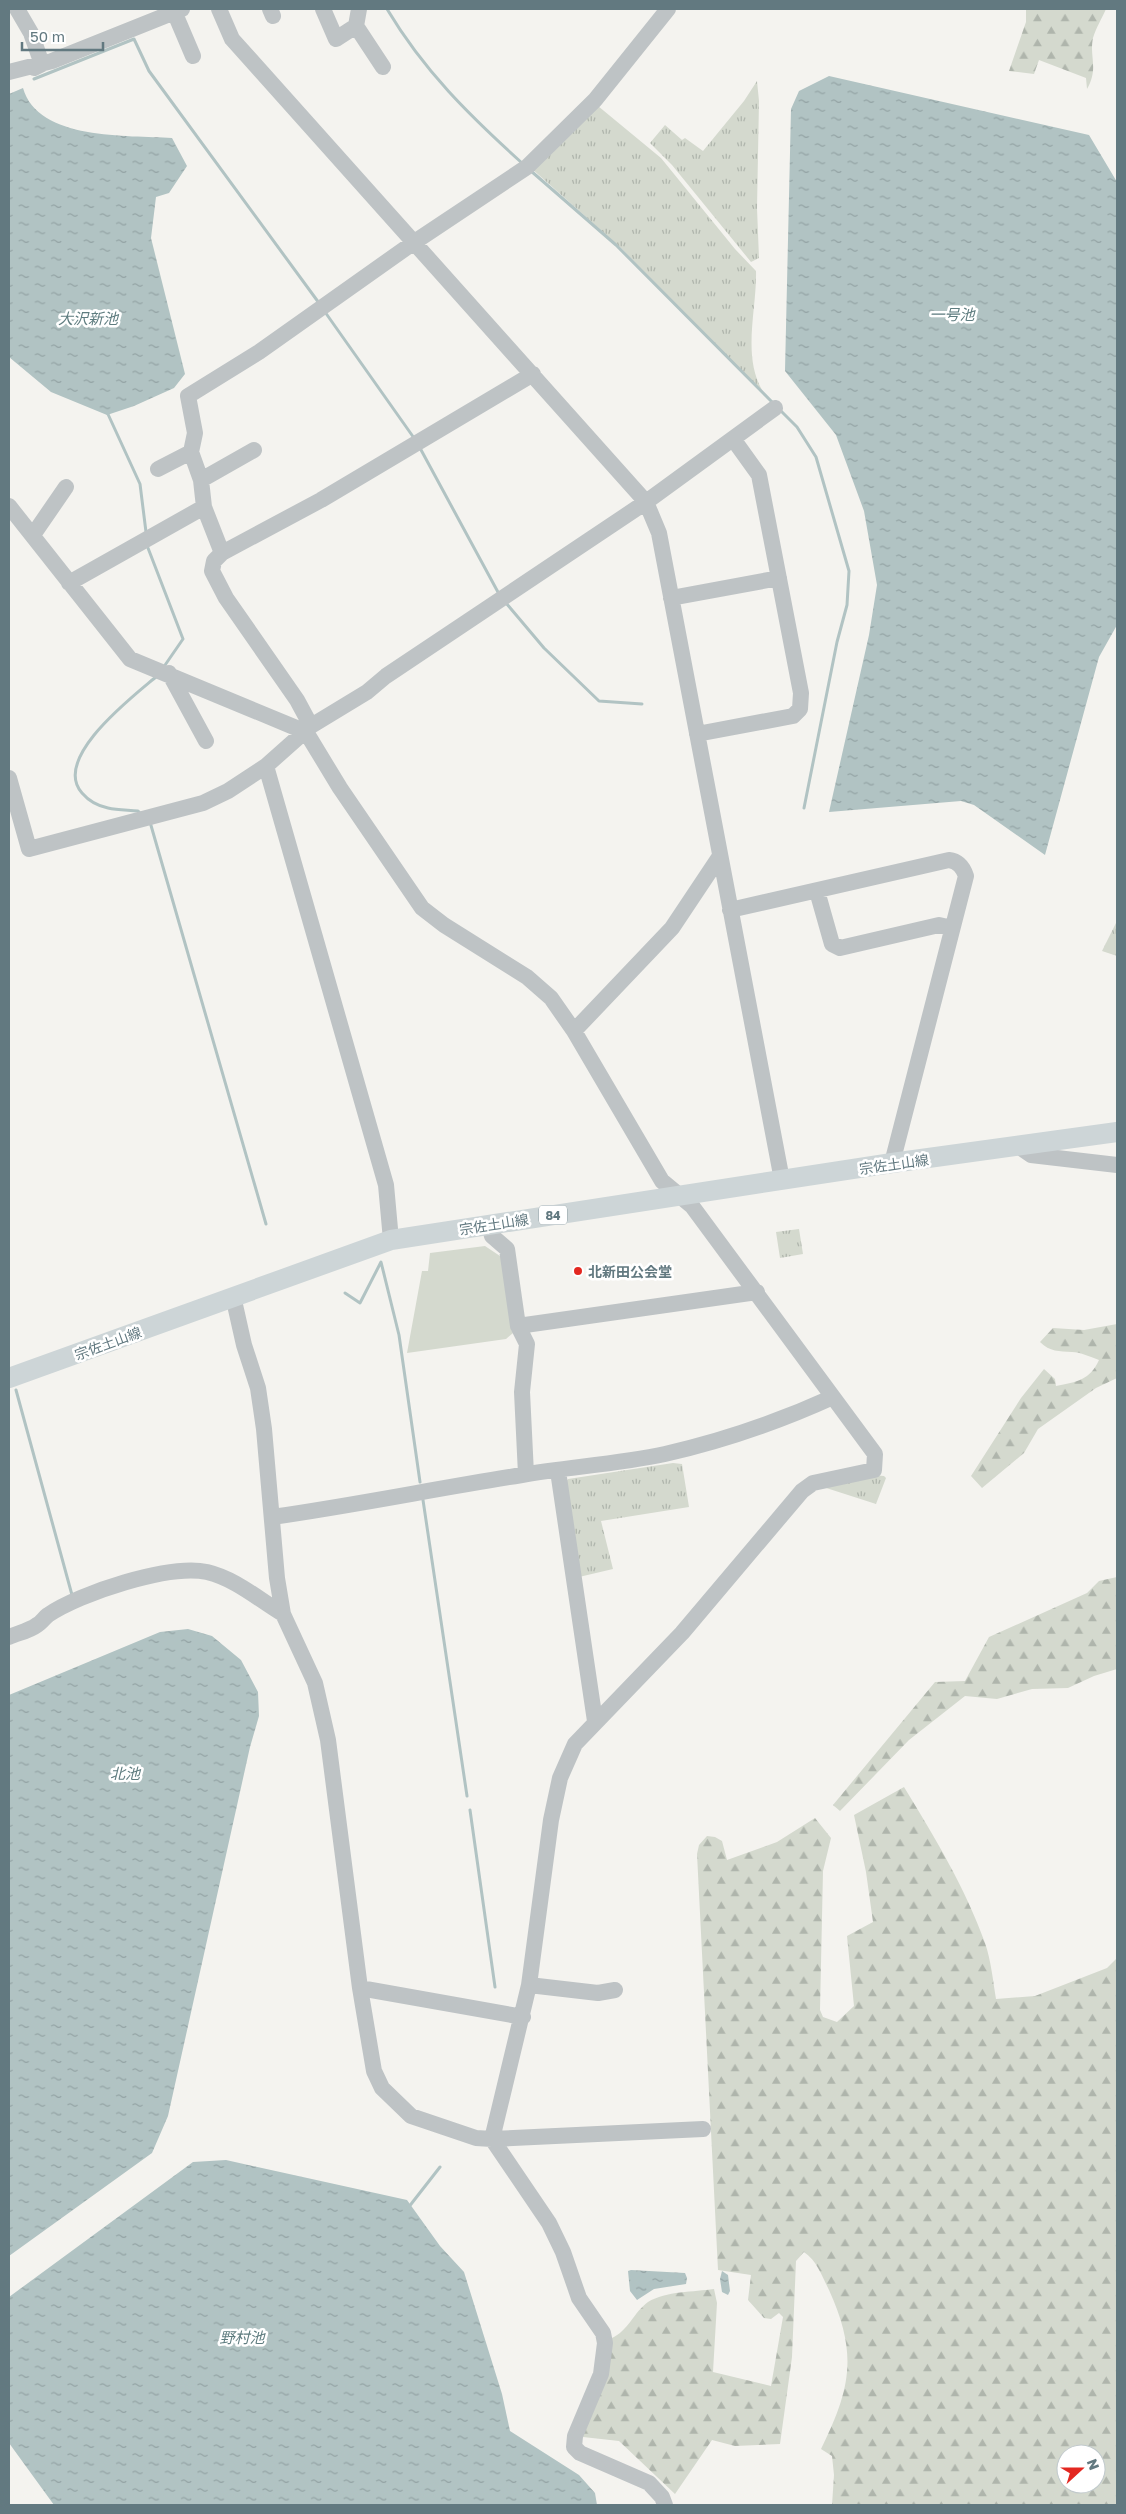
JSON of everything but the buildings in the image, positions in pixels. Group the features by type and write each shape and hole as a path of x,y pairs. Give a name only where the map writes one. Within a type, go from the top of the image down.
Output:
{"main road":[{"name":"宗佐土山線","path":"9,1378 392,1240 782,1180 1117,1132"}],"street":[{"path":"17,9 31,33 42,64"},
{"path":"219,9 232,38 646,502 659,534 672,598 782,1180"},
{"path":"323,9 336,39 356,26"},
{"path":"359,9 356,26 383,67"},
{"path":"222,553 204,507 201,480 192,452 195,434 188,396 274,342 413,243 527,167 595,100 668,9"},
{"path":"9,83 42,64 177,10 193,56"},
{"path":"9,72 42,64"},
{"path":"533,374 321,500 222,553 214,560 212,572 226,598 297,700 309,729 340,788 422,908 444,925 540,986 551,998 574,1031 662,1181 677,1196 692,1206 876,1454 874,1470 813,1483 802,1491 687,1626 595,1721 576,1744 560,1778 550,1820 529,1985 492,2139 549,2223 563,2252 579,2298 602,2333 605,2343 601,2374 575,2436 574,2447 580,2453 650,2483 662,2497 665,2505"},
{"path":"9,778 29,850 203,803 228,791 266,766 309,729 367,692 386,676 646,502 775,408"},
{"path":"697,734 793,716 800,709 801,693 759,475 736,443"},
{"path":"201,480 254,450"},
{"path":"158,469 192,452"},
{"path":"33,535 66,487"},
{"path":"9,506 130,659 309,729"},
{"path":"69,584 204,507"},
{"path":"672,598 779,578"},
{"path":"169,673 206,741"},
{"path":"266,766 386,1185 392,1240"},
{"path":"574,1031 672,928 720,856"},
{"path":"730,910 952,860 964,869 966,876 892,1164"},
{"path":"817,891 832,944 840,948 939,925 952,928"},
{"path":"1018,1146 1031,1155 1117,1165"},
{"path":"489,1224 492,1236 507,1249 518,1326 526,1344 522,1392 526,1474"},
{"path":"518,1326 757,1292"},
{"path":"233,1296 244,1345 258,1388 277,1578 283,1614 320,1699 328,1740 360,1988 374,2071 382,2088 412,2116 476,2138 492,2139 703,2129"},
{"path":"272,1516 364,1504 526,1474 558,1471 663,1454 721,1441 783,1420 833,1398"},
{"path":"558,1471 595,1721"},
{"path":"9,1637 37,1626 48,1615 70,1604 144,1576 164,1573 208,1573 239,1584 283,1614"},
{"path":"529,1985 598,1993 614,1990"},
{"path":"360,1988 522,2017"}],"green space":[{"path":"1026,9 1106,9 1093,38 1093,69 1091,82 1087,89 1086,78 1039,60 1034,74 1009,71 1026,22"},
{"path":"757,81 759,101 757,208 759,258 751,262 672,165 650,143 665,125 682,140 685,138 703,151 744,101"},
{"path":"598,106 661,158 735,249 756,271 752,347 756,376 762,390 724,355 622,249 531,168"},
{"path":"1117,921 1117,956 1102,951"},
{"path":"799,1229 803,1254 780,1258 776,1232"},
{"path":"485,1246 503,1258 513,1333 506,1339 407,1353 422,1271 428,1271 430,1253"},
{"path":"1117,1324 1117,1378 1096,1388 1038,1429 1024,1453 982,1488 971,1476 1021,1398 1044,1369 1055,1379 1056,1386 1087,1376 1099,1360 1078,1353 1051,1349 1040,1342 1053,1328 1084,1330"},
{"path":"673,1463 682,1464 689,1507 601,1521 613,1569 579,1577 565,1483 568,1479"},
{"path":"872,1475 884,1476 886,1478 876,1504 820,1486"},
{"path":"1117,1577 1117,1669 1094,1676 1068,1688 1032,1689 997,1699 965,1696 909,1740 840,1811 833,1805 935,1682 965,1681 989,1637 1087,1593 1099,1581"},
{"path":"904,1787 949,1863 977,1922 989,1956 996,1999 1035,1996 1107,1968 1117,1958 1117,2505 832,2505 834,2475 832,2456 821,2449 839,2407 844,2389 847,2371 847,2352 844,2333 829,2290 816,2264 804,2252 796,2261 792,2357 780,2444 735,2446 712,2440 675,2494 619,2441 583,2437 612,2338 627,2326 643,2306 655,2298 680,2292 714,2289 717,2303 713,2372 771,2386 783,2317 779,2313 771,2319 764,2318 748,2300 751,2275 718,2270 697,1854 699,1845 707,1836 715,1837 722,1841 727,1860 777,1842 815,1818 831,1838 823,1871 820,2010 823,2017 837,2022 854,2006 847,1936 873,1922 866,1872 854,1815"}],"water":[{"name":"一号池","path":"829,76 1089,135 1117,182 1117,625 1099,657 1045,855 974,805 961,801 829,812 869,635 877,585 864,511 836,435 785,371 791,109 799,91"},
{"name":"大沢新池","path":"23,88 32,105 46,118 65,126 109,135 172,138 187,166 169,193 156,197 151,238 185,374 174,388 134,406 107,415 51,392 9,357 9,94"},
{"name":"北池","path":"188,1629 212,1636 241,1660 258,1692 259,1716 250,1747 168,2116 152,2153 9,2256 9,1695 160,1632"},
{"name":"野村池","path":"226,2160 407,2200 440,2246 464,2272 502,2394 510,2431 579,2475 595,2493 597,2505 54,2505 9,2443 9,2297 193,2162"},
{"path":"628,2271 685,2273 687,2278 686,2284 654,2289 637,2300 630,2291"},
{"path":"722,2271 728,2275 730,2291 728,2295 722,2292 720,2279"}],"waterway":[{"path":"387,9 416,52 448,91 522,163"},
{"path":"34,79 134,39 149,71 319,303"},
{"path":"531,171 616,245 774,404"},
{"path":"325,312 414,438"},
{"path":"780,410 797,427 816,457 849,571 847,605 837,642 804,808"},
{"path":"107,412 140,484 146,532"},
{"path":"420,448 499,594"},
{"path":"148,548 183,639 163,668"},
{"path":"506,603 544,648 599,701 642,704"},
{"path":"142,815 138,811 119,810 101,806 82,793 75,779 78,763 86,746 115,712 157,676"},
{"path":"150,822 266,1224"},
{"path":"345,1293 360,1303 381,1262 399,1335 420,1482"},
{"path":"16,1390 72,1595"},
{"path":"423,1500 467,1796"},
{"path":"470,1810 495,1987"},
{"path":"408,2208 440,2167"}],"place":[{"name":"北新田公会堂","path":"578,1271"}]}
